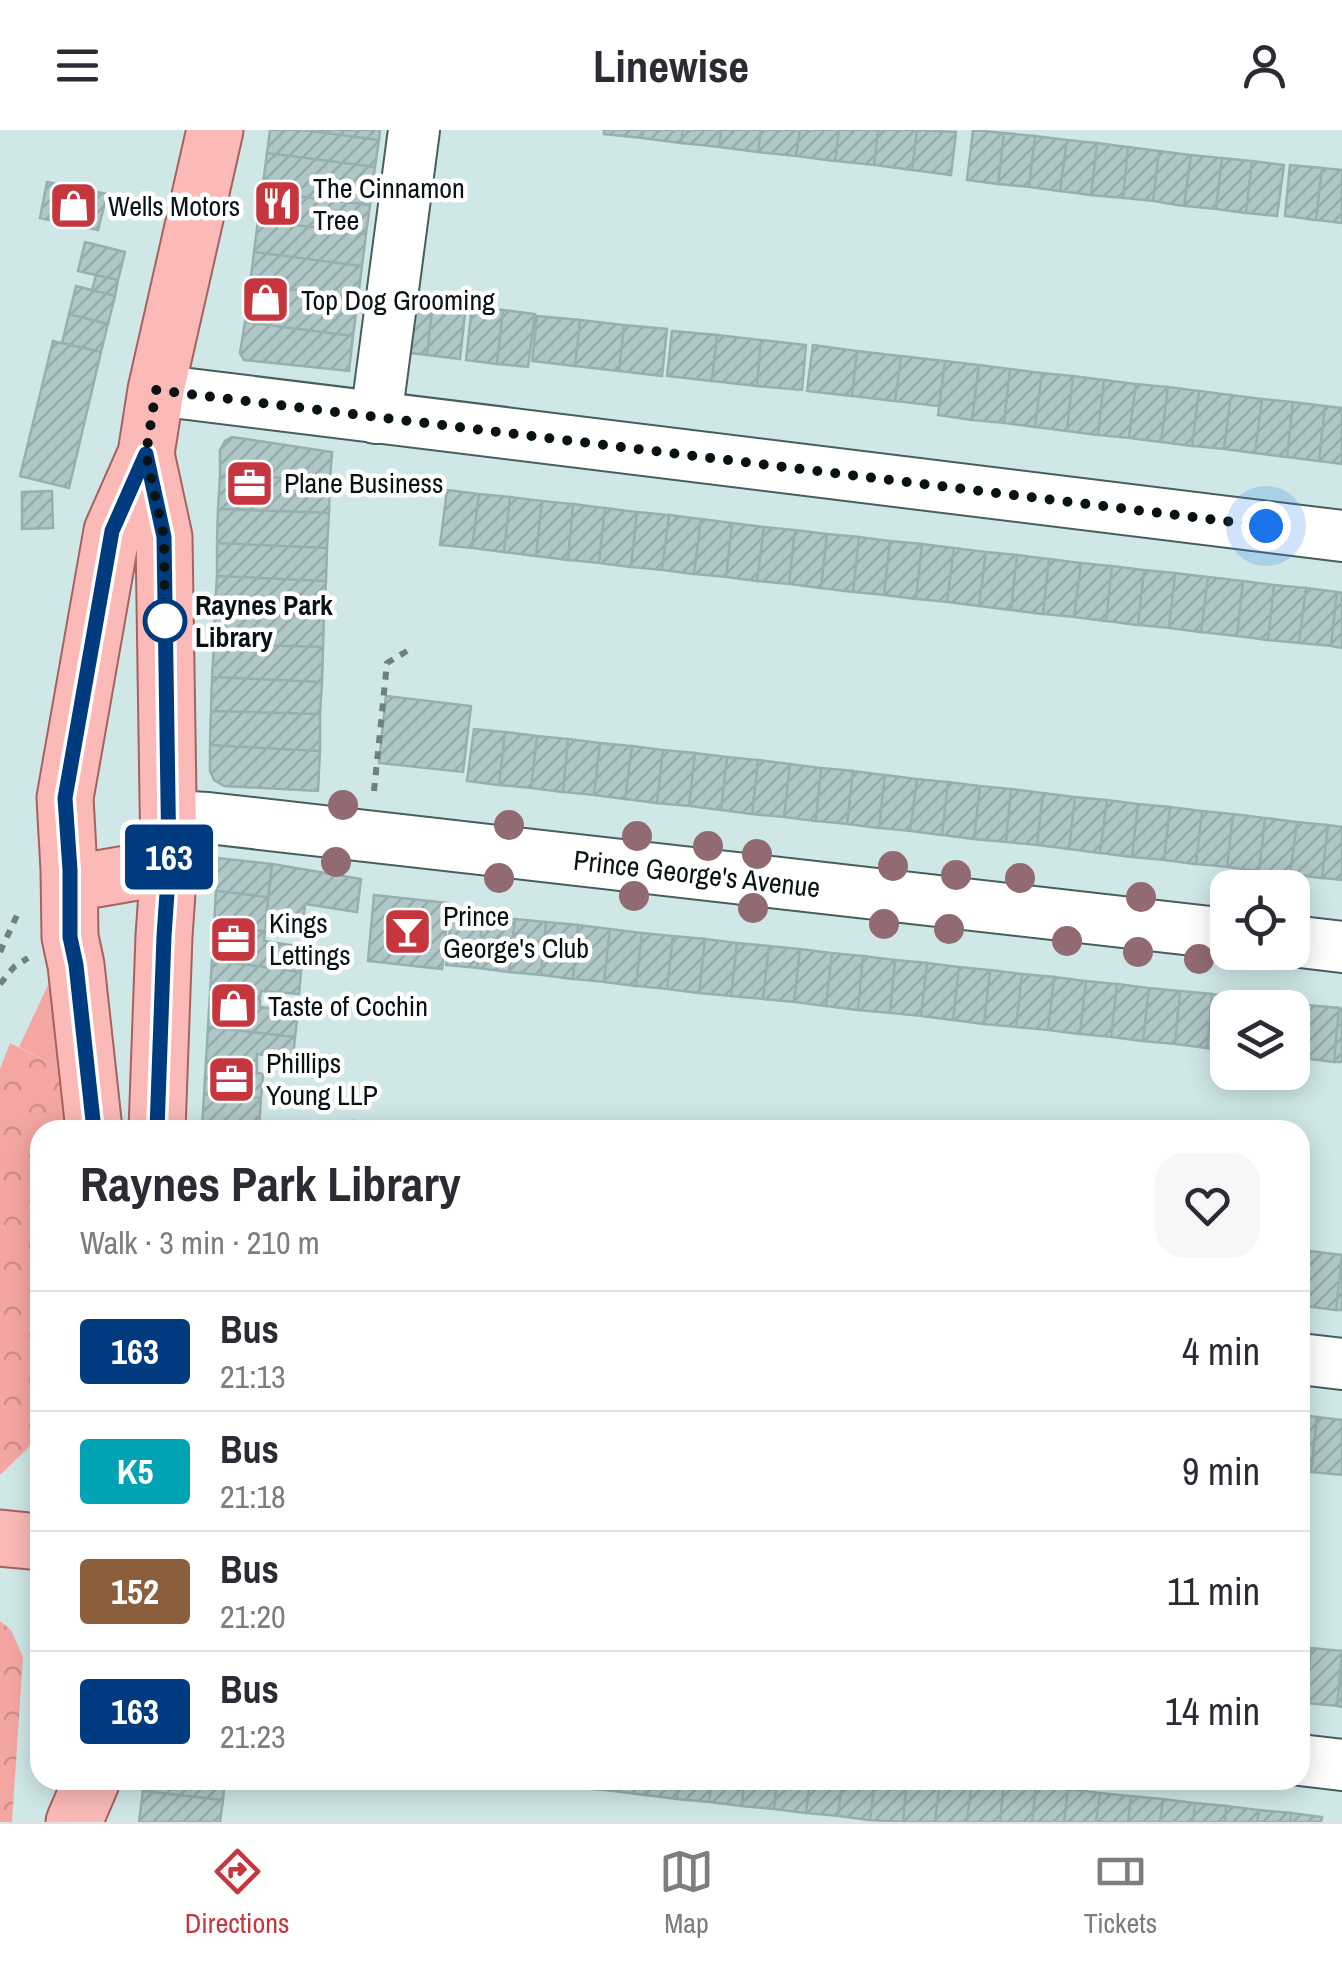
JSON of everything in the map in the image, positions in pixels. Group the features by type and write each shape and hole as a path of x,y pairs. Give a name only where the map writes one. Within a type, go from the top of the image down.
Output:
{"main road":[{"path":"93,1120 70,937 65,798 112,531 146,454 156,390 215,130"},
{"path":"146,454 164,537 168,829 157,1120"},
{"path":"81,704 102,688 146,700 166,717"},
{"path":"70,870 91,880 149,870 168,829"},
{"path":"0,1538 30,1541"}],"street":[{"path":"376,418 414,130"},
{"path":"156,390 1342,536"},
{"name":"Prince George's Avenue","path":"168,829 208,818 1210,932"},
{"path":"1310,944 1342,947"},
{"path":"1310,1360 1342,1364"},
{"path":"1310,1761 1342,1765"}],"path":[{"path":"370,837 387,664 407,651"}],"green space":[{"path":"48,985 55,990 59,1068 19,1047"},
{"path":"10,1043 59,1068 66,1084 67,1120 30,1120 30,1445 0,1475 0,1069"},
{"path":"0,1621 11,1630 23,1657 12,1822 0,1822"}],"building":[{"path":"270,130 379,140 375,167 267,153"},
{"path":"302,130 380,130 379,140"},
{"path":"604,130 643,130 642,138 604,134"},
{"path":"643,130 683,130 681,143 642,138"},
{"path":"683,130 721,130 719,147 681,143"},
{"path":"721,130 761,130 758,152 719,147"},
{"path":"761,130 800,130 796,156 758,152"},
{"path":"800,130 839,130 835,161 796,156"},
{"path":"839,130 878,130 874,165 835,161"},
{"path":"878,130 917,130 912,170 874,165"},
{"path":"917,130 956,132 951,175 912,170"},
{"path":"973,130 1004,133 998,184 967,180"},
{"path":"1004,133 1035,136 1029,187 998,184"},
{"path":"1035,136 1067,140 1060,191 1029,187"},
{"path":"1067,140 1097,143 1091,195 1060,191"},
{"path":"1097,143 1128,147 1123,198 1091,195"},
{"path":"1128,147 1159,151 1153,201 1123,198"},
{"path":"1159,151 1191,155 1184,206 1153,201"},
{"path":"267,153 375,167 370,205 262,192"},
{"path":"1191,155 1222,158 1216,209 1184,206"},
{"path":"1222,158 1252,161 1246,213 1216,209"},
{"path":"1252,161 1284,165 1277,216 1246,213"},
{"path":"1290,165 1322,168 1316,220 1285,216"},
{"path":"1322,168 1342,170 1342,223 1316,220"},
{"name":"Wells Motors","path":"47,182 107,194 98,230 40,218"},
{"path":"262,192 370,205 366,234 258,220"},
{"path":"258,220 366,234 362,266 254,252"},
{"path":"85,242 125,252 118,280 78,271"},
{"path":"254,252 362,266 358,298 250,284"},
{"path":"96,275 118,280 115,296 92,290"},
{"path":"250,284 358,298 353,336 245,322"},
{"path":"76,286 115,296 108,324 69,314"},
{"path":"401,297 433,301 427,355 394,351"},
{"path":"433,301 466,304 460,359 427,355"},
{"path":"472,306 503,310 497,364 466,360"},
{"path":"503,310 535,314 528,367 497,364"},
{"path":"69,314 108,324 101,352 62,343"},
{"path":"537,316 580,320 575,366 532,361"},
{"path":"580,320 624,325 619,371 575,366"},
{"path":"245,322 353,336 349,371 244,360 240,353"},
{"path":"624,325 667,329 662,376 619,371"},
{"path":"672,331 717,335 712,381 667,376"},
{"path":"717,335 761,340 757,386 712,381"},
{"path":"761,340 806,345 802,390 757,386"},
{"path":"53,341 101,352 69,488 20,476"},
{"path":"813,345 857,351 852,396 807,391"},
{"path":"857,351 901,356 895,401 852,396"},
{"path":"901,356 945,361 939,406 895,401"},
{"path":"945,361 979,365 972,420 938,415"},
{"path":"979,365 1010,369 1004,423 972,420"},
{"path":"1010,369 1042,373 1035,427 1004,423"},
{"path":"1042,373 1073,376 1067,431 1035,427"},
{"path":"1073,376 1104,380 1098,435 1067,431"},
{"path":"1104,380 1136,384 1129,438 1098,435"},
{"path":"1136,384 1168,387 1161,442 1129,438"},
{"path":"1168,387 1199,391 1192,446 1161,442"},
{"path":"1199,391 1231,395 1224,449 1192,446"},
{"path":"1231,395 1262,399 1255,453 1224,449"},
{"path":"1262,399 1293,402 1287,457 1255,453"},
{"path":"1293,402 1325,406 1319,461 1287,457"},
{"path":"1325,406 1342,408 1342,464 1319,461"},
{"path":"232,437 332,452 330,479 220,476 220,450"},
{"path":"220,476 330,479 329,513 218,509"},
{"path":"447,490 479,494 472,548 440,545"},
{"path":"52,491 53,528 22,529 22,492"},
{"path":"479,494 510,497 504,552 472,548"},
{"path":"510,497 542,501 536,556 504,552"},
{"path":"542,501 573,504 568,560 536,556"},
{"path":"573,504 605,508 599,563 568,560"},
{"path":"605,508 637,512 631,567 599,563"},
{"path":"218,509 329,513 327,548 217,543"},
{"path":"637,512 669,515 662,570 631,567"},
{"path":"669,515 701,519 694,574 662,570"},
{"path":"701,519 732,523 726,577 694,574"},
{"path":"732,523 764,527 757,581 726,577"},
{"path":"764,527 795,530 789,584 757,581"},
{"path":"795,530 827,534 821,588 789,584"},
{"path":"827,534 859,537 853,592 821,588"},
{"path":"859,537 890,541 884,595 853,592"},
{"path":"890,541 922,544 916,599 884,595"},
{"path":"217,543 327,548 326,581 217,576"},
{"path":"922,544 954,548 947,602 916,599"},
{"path":"954,548 986,552 979,606 947,602"},
{"path":"986,552 1017,555 1011,610 979,606"},
{"path":"1017,555 1049,559 1043,614 1011,610"},
{"path":"1049,559 1081,563 1074,617 1043,614"},
{"path":"1081,563 1112,566 1106,621 1074,617"},
{"path":"1112,566 1144,570 1138,625 1106,621"},
{"path":"1144,570 1175,573 1169,628 1138,625"},
{"path":"1175,573 1208,577 1201,632 1169,628"},
{"path":"217,576 326,581 324,615 215,610"},
{"path":"1208,577 1243,581 1237,636 1201,632"},
{"path":"1243,581 1274,585 1268,640 1237,636"},
{"path":"1274,585 1306,588 1299,643 1268,640"},
{"path":"1306,588 1337,592 1331,646 1299,643"},
{"path":"1337,592 1342,593 1342,648 1331,646"},
{"path":"215,610 324,615 323,647 214,644"},
{"path":"214,644 323,647 322,682 212,677"},
{"path":"212,677 322,682 320,714 211,711"},
{"path":"386,696 471,706 463,772 379,763"},
{"path":"211,711 320,714 320,751 210,745"},
{"path":"474,729 505,732 499,785 467,781"},
{"path":"505,732 537,736 531,788 499,785"},
{"path":"537,736 568,739 563,792 531,788"},
{"path":"568,739 600,743 594,795 563,792"},
{"path":"600,743 632,746 625,799 594,795"},
{"path":"210,745 320,751 318,791 224,786 214,780 210,771"},
{"path":"632,746 663,750 657,803 625,799"},
{"path":"663,750 695,753 689,806 657,803"},
{"path":"695,753 727,757 721,810 689,806"},
{"path":"727,757 758,760 752,814 721,810"},
{"path":"758,760 790,764 784,817 752,814"},
{"path":"790,764 821,768 816,821 784,817"},
{"path":"821,768 853,771 847,824 816,821"},
{"path":"853,771 885,775 879,828 847,824"},
{"path":"885,775 917,779 910,831 879,828"},
{"path":"917,779 948,782 942,835 910,831"},
{"path":"948,782 980,786 974,839 942,835"},
{"path":"980,786 1011,789 1006,842 974,839"},
{"path":"1011,789 1043,793 1037,845 1006,842"},
{"path":"1043,793 1075,797 1069,849 1037,845"},
{"path":"1075,797 1107,800 1100,853 1069,849"},
{"path":"1107,800 1138,804 1132,857 1100,853"},
{"path":"1138,804 1170,807 1164,860 1132,857"},
{"path":"1170,807 1202,811 1196,864 1164,860"},
{"path":"1202,811 1233,814 1227,867 1196,864"},
{"path":"1233,814 1265,818 1259,870 1227,867"},
{"path":"1265,818 1297,822 1291,870 1259,870"},
{"path":"1297,822 1328,825 1322,878 1310,876 1310,870 1291,870"},
{"path":"1328,825 1342,827 1342,880 1322,878"},
{"path":"218,858 272,864 268,897 216,891"},
{"path":"272,864 361,879 357,912 305,904 303,926 266,922"},
{"path":"216,891 268,897 265,931 214,926"},
{"name":"Prince George's Club","path":"374,895 449,903 442,969 368,961"},
{"path":"452,912 483,915 477,968 446,965"},
{"path":"483,915 515,919 509,972 477,968"},
{"path":"515,919 546,922 541,975 509,972"},
{"path":"546,922 578,925 573,979 541,975"},
{"path":"578,925 610,929 604,982 573,979"},
{"path":"214,926 265,931 264,941 304,947 301,972 212,960"},
{"path":"610,929 642,933 636,986 604,982"},
{"path":"642,933 673,936 667,989 636,986"},
{"path":"673,936 705,939 699,993 667,989"},
{"path":"705,939 737,943 731,996 699,993"},
{"path":"737,943 769,946 763,999 731,996"},
{"path":"769,946 800,949 794,1002 763,999"},
{"path":"800,949 832,953 826,1006 794,1002"},
{"path":"832,953 863,956 858,1010 826,1006"},
{"path":"863,956 895,960 890,1013 858,1010"},
{"path":"212,960 301,972 299,994 261,991 260,999 210,993"},
{"path":"895,960 927,963 921,1016 890,1013"},
{"path":"927,963 959,967 953,1020 921,1016"},
{"path":"959,967 990,970 984,1024 953,1020"},
{"path":"990,970 1022,974 1016,1027 984,1024"},
{"path":"1022,974 1054,977 1048,1030 1016,1027"},
{"path":"1054,977 1086,981 1080,1034 1048,1030"},
{"path":"1086,981 1117,984 1111,1037 1080,1034"},
{"path":"1117,984 1149,988 1143,1041 1111,1037"},
{"path":"1149,988 1180,991 1175,1044 1143,1041"},
{"path":"1180,991 1210,994 1207,1048 1175,1044"},
{"path":"210,993 260,999 260,1007 298,1011 295,1037 208,1027"},
{"path":"1310,1005 1339,1008 1334,1062 1310,1059"},
{"path":"1339,1008 1342,1062 1334,1062"},
{"path":"208,1027 295,1037 293,1058 257,1054 257,1065 206,1061"},
{"path":"206,1061 257,1065 257,1073 263,1074 261,1098 204,1094"},
{"path":"204,1094 261,1098 260,1120 202,1120"},
{"path":"1310,1251 1342,1255 1336,1310 1310,1307"},
{"path":"1342,1257 1342,1310 1336,1310"},
{"path":"1310,1416 1317,1417 1310,1472"},
{"path":"1317,1417 1342,1420 1342,1475 1311,1472"},
{"path":"1311,1648 1342,1651 1337,1706 1310,1703"},
{"path":"1342,1656 1342,1707 1337,1706"},
{"path":"143,1790 224,1790 223,1800"},
{"path":"613,1790 646,1790 645,1795"},
{"path":"646,1790 678,1790 677,1799 645,1795"},
{"path":"678,1790 711,1790 709,1802 677,1799"},
{"path":"711,1790 743,1790 742,1806 709,1802"},
{"path":"743,1790 776,1790 774,1809 742,1806"},
{"path":"776,1790 809,1790 806,1813 774,1809"},
{"path":"809,1790 841,1790 838,1816 806,1813"},
{"path":"841,1790 874,1790 870,1820 838,1816"},
{"path":"874,1790 906,1790 903,1822 870,1820"},
{"path":"906,1790 939,1790 935,1822 903,1822"},
{"path":"939,1790 971,1790 967,1822 935,1822"},
{"path":"971,1790 1003,1790 1000,1822 967,1822"},
{"path":"1003,1790 1035,1790 1032,1822 1000,1822"},
{"path":"1035,1790 1068,1790 1064,1822 1032,1822"},
{"path":"1068,1790 1100,1793 1096,1822 1064,1822"},
{"path":"143,1791 223,1800 220,1822 139,1822"},
{"path":"1100,1793 1131,1796 1128,1822 1096,1822"},
{"path":"1131,1796 1163,1799 1160,1822 1128,1822"},
{"path":"1163,1799 1195,1803 1193,1822 1160,1822"},
{"path":"1195,1803 1226,1806 1225,1822 1193,1822"},
{"path":"1226,1806 1259,1810 1257,1822 1225,1822"},
{"path":"1259,1810 1291,1813 1290,1822 1257,1822"},
{"path":"1291,1813 1322,1817 1321,1822 1290,1822"}],"bus line":[{"name":"163","path":"94,1120 70,937 65,798 112,531 146,454 164,537 169,864 157,1120"}],"place":[{"name":"The Cinnamon Tree","path":"278,204"},
{"name":"Wells Motors","path":"73,206"},
{"name":"Top Dog Grooming","path":"266,300"},
{"name":"Plane Business","path":"249,483"},
{"name":"Raynes Park Library","path":"165,621"},
{"name":"Prince George's Club","path":"408,932"},
{"name":"Kings Lettings","path":"234,939"},
{"name":"Taste of Cochin","path":"233,1006"},
{"name":"Phillips Young LLP","path":"231,1079"}],"route":[{"path":"165,621 164,537 146,454 156,390 1266,526"}]}
